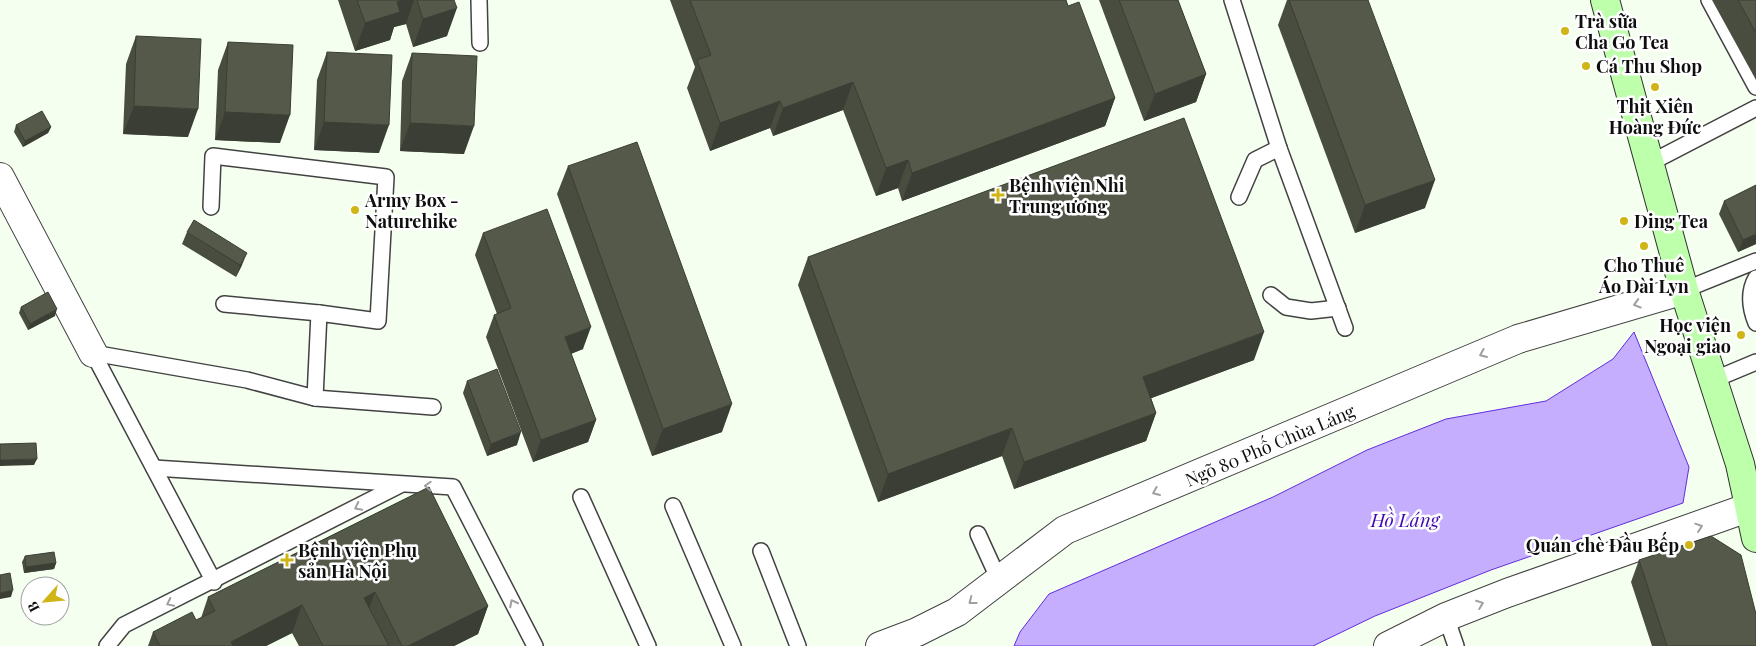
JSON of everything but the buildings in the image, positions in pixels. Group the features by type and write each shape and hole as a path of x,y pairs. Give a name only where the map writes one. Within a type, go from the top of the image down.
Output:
{"street":[{"path":"1605,0 1684,290 1713,380 1749,469 1750,507 1756,538"},
{"path":"0,177 8,210 93,353"},
{"name":"Ngõ 80 Phố Chùa Láng","path":"880,646 917,632 957,612 1065,530 1518,339 1684,290"},
{"path":"1388,646 1446,617 1750,507"}],"lane":[{"path":"479,0 480,43"},
{"path":"1232,0 1279,148 1344,328"},
{"path":"1708,0 1756,87"},
{"path":"1650,163 1756,108"},
{"path":"1239,197 1255,160 1279,148"},
{"path":"210,207 213,156 386,177 378,321 224,304"},
{"path":"1684,290 1756,261"},
{"path":"1756,278 1752,285 1750,298 1752,314 1756,323"},
{"path":"1271,294 1286,307 1311,311 1338,308"},
{"path":"315,398 319,313"},
{"path":"93,353 247,380 315,398 433,407"},
{"path":"93,353 214,582"},
{"path":"1713,380 1756,362"},
{"path":"154,468 453,487 535,646"},
{"path":"107,646 124,625 214,582 402,485"},
{"path":"581,497 648,646"},
{"path":"673,506 733,646"},
{"path":"978,534 999,580"},
{"path":"761,551 798,646"},
{"path":"1446,617 1456,646"}],"water":[{"name":"Hồ Láng","path":"1634,332 1689,467 1683,503 1491,570 1375,616 1313,646 1014,646 1020,632 1049,594 1273,497 1367,450 1446,419 1546,401 1613,359"}],"place":[{"name":"Trà sữa Cha Go Tea","path":"1565,31"},
{"name":"Cá Thu Shop","path":"1586,66"},
{"name":"Thịt Xiên Hoàng Đức","path":"1655,87"},
{"name":"Bệnh viện Nhi Trung ương","path":"998,195"},
{"name":"Army Box - Naturehike","path":"355,210"},
{"name":"Ding Tea","path":"1624,221"},
{"name":"Cho Thuê Áo Dài Lyn","path":"1644,246"},
{"name":"Học viện Ngoại giao","path":"1741,335"},
{"name":"Quán chè Đầu Bếp","path":"1689,545"},
{"name":"Bệnh viện Phụ sản Hà Nội","path":"287,560"}]}
